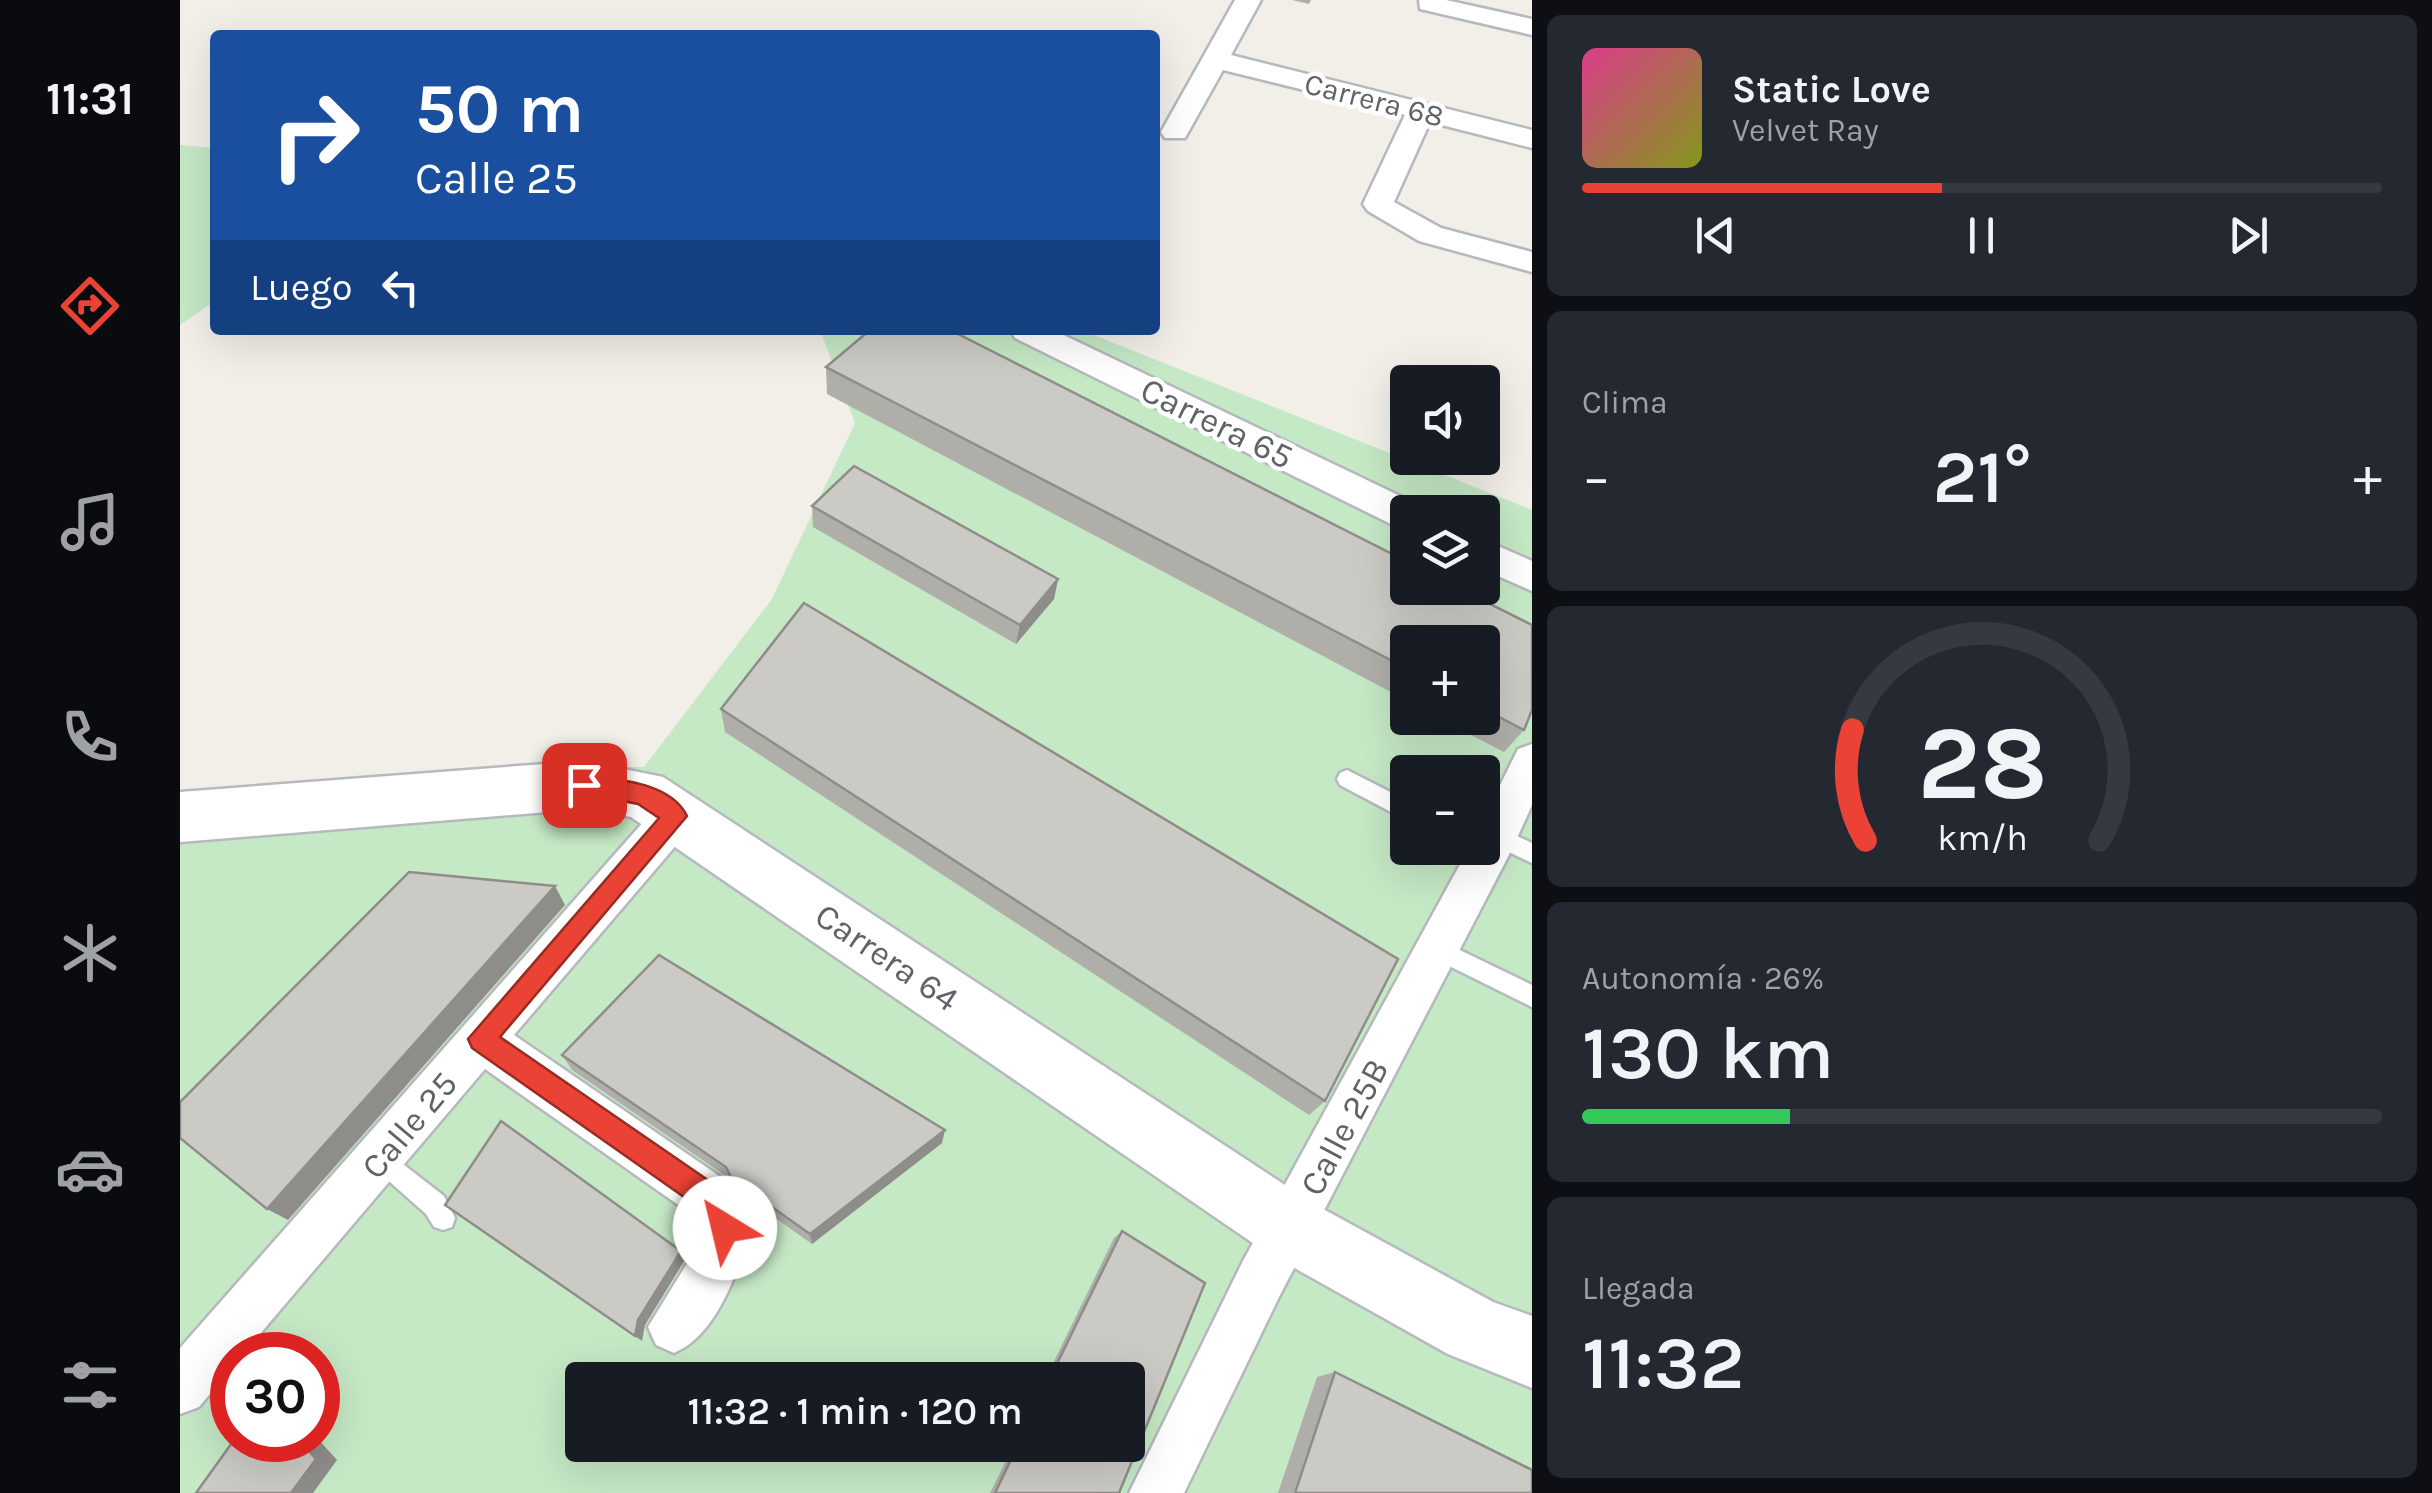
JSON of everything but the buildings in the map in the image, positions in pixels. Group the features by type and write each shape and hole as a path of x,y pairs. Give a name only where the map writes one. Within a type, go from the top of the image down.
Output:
{"street":[{"path":"1175,132 1248,0"},
{"path":"1429,4 1532,27"},
{"name":"Carrera 68","path":"1216,60 1532,140"},
{"path":"1420,112 1378,204 1390,216 1419,229 1532,262"},
{"name":"Carrera 65","path":"1036,335 1390,507"},
{"path":"1500,562 1532,577"},
{"name":"Calle 25B","path":"1500,841 1532,761"},
{"name":"Carrera 64","path":"180,818 584,785 643,794 1290,1228 1473,1329 1532,1352"},
{"name":"Calle 25","path":"180,1388 675,816"},
{"name":"Calle 25B","path":"1156,1493 1437,949 1487,865"},
{"path":"481,1039 711,1199 725,1228 716,1263 674,1327"}],"lane":[{"path":"1347,779 1390,802"},
{"path":"1437,949 1532,996"},
{"path":"381,1159 435,1205 444,1218"}],"green space":[{"path":"180,145 210,148 210,304 180,325"},
{"path":"822,335 1094,335 1390,453 1390,475 1444,475 1494,495 1390,495 1390,605 1500,605 1500,497 1532,510 1532,1493 180,1493 180,797 497,767 644,767 772,599 855,423"}],"route":[{"path":"584,785 643,794 675,816 481,1039 711,1199 725,1228"}]}
